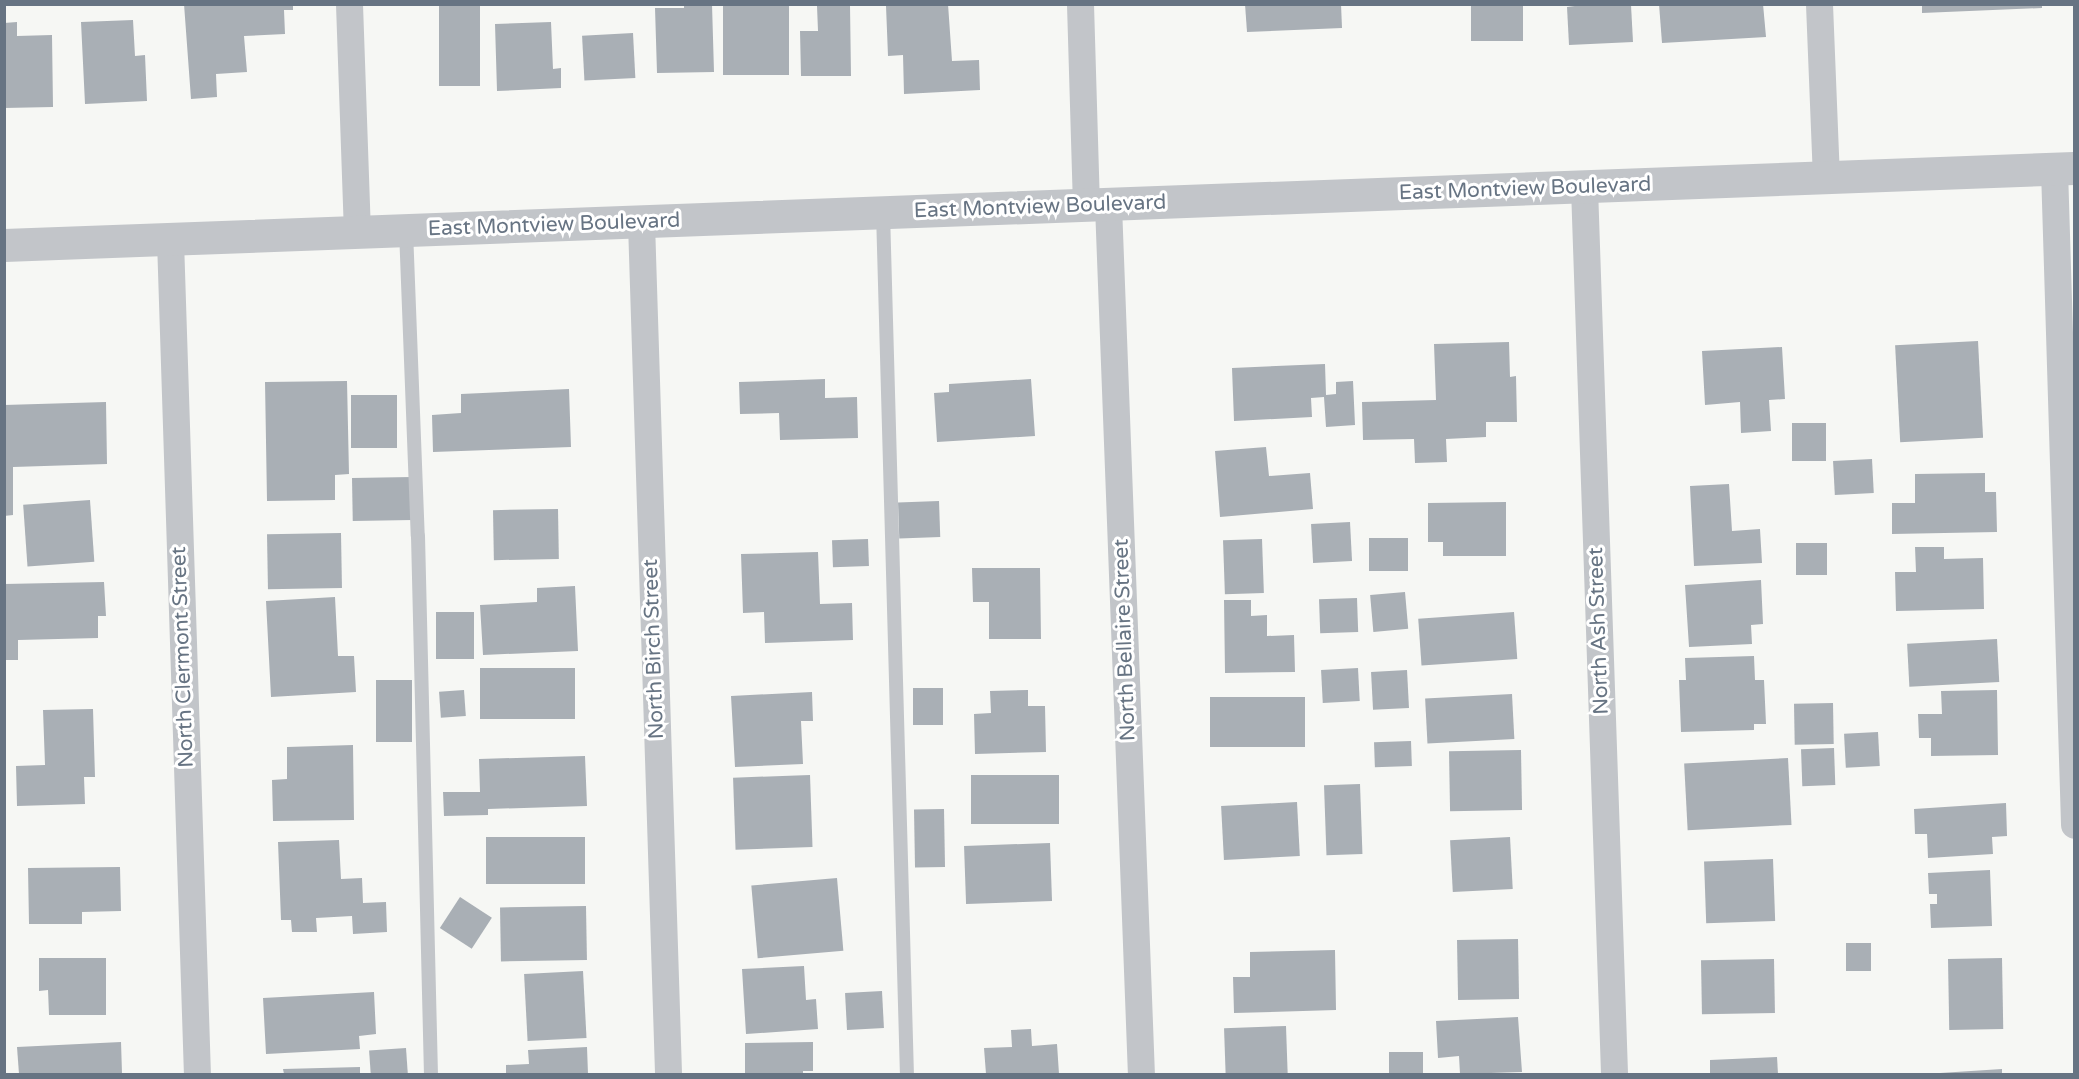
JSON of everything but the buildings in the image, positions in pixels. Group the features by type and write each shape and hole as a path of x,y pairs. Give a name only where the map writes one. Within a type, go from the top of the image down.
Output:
{"street":[{"path":"349,4 357,232"},
{"name":"North Bellaire Street","path":"1080,4 1097,205 1140,1074"},
{"path":"1819,4 1826,176"},
{"path":"2064,169 2074,825"},
{"name":"East Montview Boulevard","path":"4,245 2064,169"},
{"name":"North Ash Street","path":"1584,187 1614,1074"},
{"name":"North Birch Street","path":"641,223 668,1074"},
{"name":"North Clermont Street","path":"170,240 197,1074"}],"lane":[{"path":"883,212 908,1074"},
{"path":"406,230 418,536 431,1074"}]}
